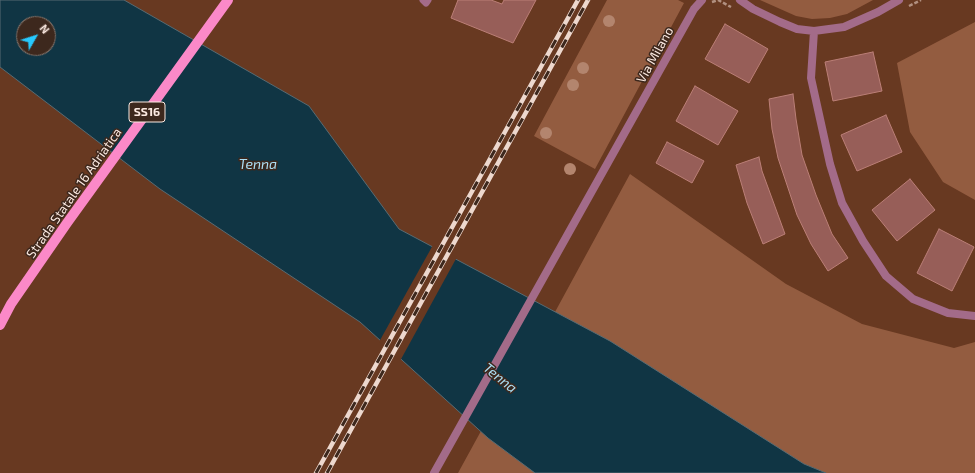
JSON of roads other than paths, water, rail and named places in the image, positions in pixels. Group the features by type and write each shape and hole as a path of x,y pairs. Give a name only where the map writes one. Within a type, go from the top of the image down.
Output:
{"main road":[{"name":"Strada Statale 16 Adriatica","path":"0,325 11,304 67,223 228,0"}],"street":[{"name":"Via Milano","path":"434,473 694,9 697,0"},
{"name":"Via Milano","path":"694,9 702,0"},
{"path":"740,0 753,9 780,22 797,29 814,31 844,27 878,12 899,0"},
{"path":"814,31 811,78 830,164 842,203 863,241 886,276 913,299 948,313 975,316"}],"lane":[{"path":"423,0 426,3 428,0"}],"water":[{"name":"Tenna","path":"0,0 124,0 309,106 399,229 610,341 804,464 826,473 535,473 488,438 360,322 160,189 0,67"}],"railway":[{"path":"316,473 578,0"},
{"path":"327,473 588,0"}]}
